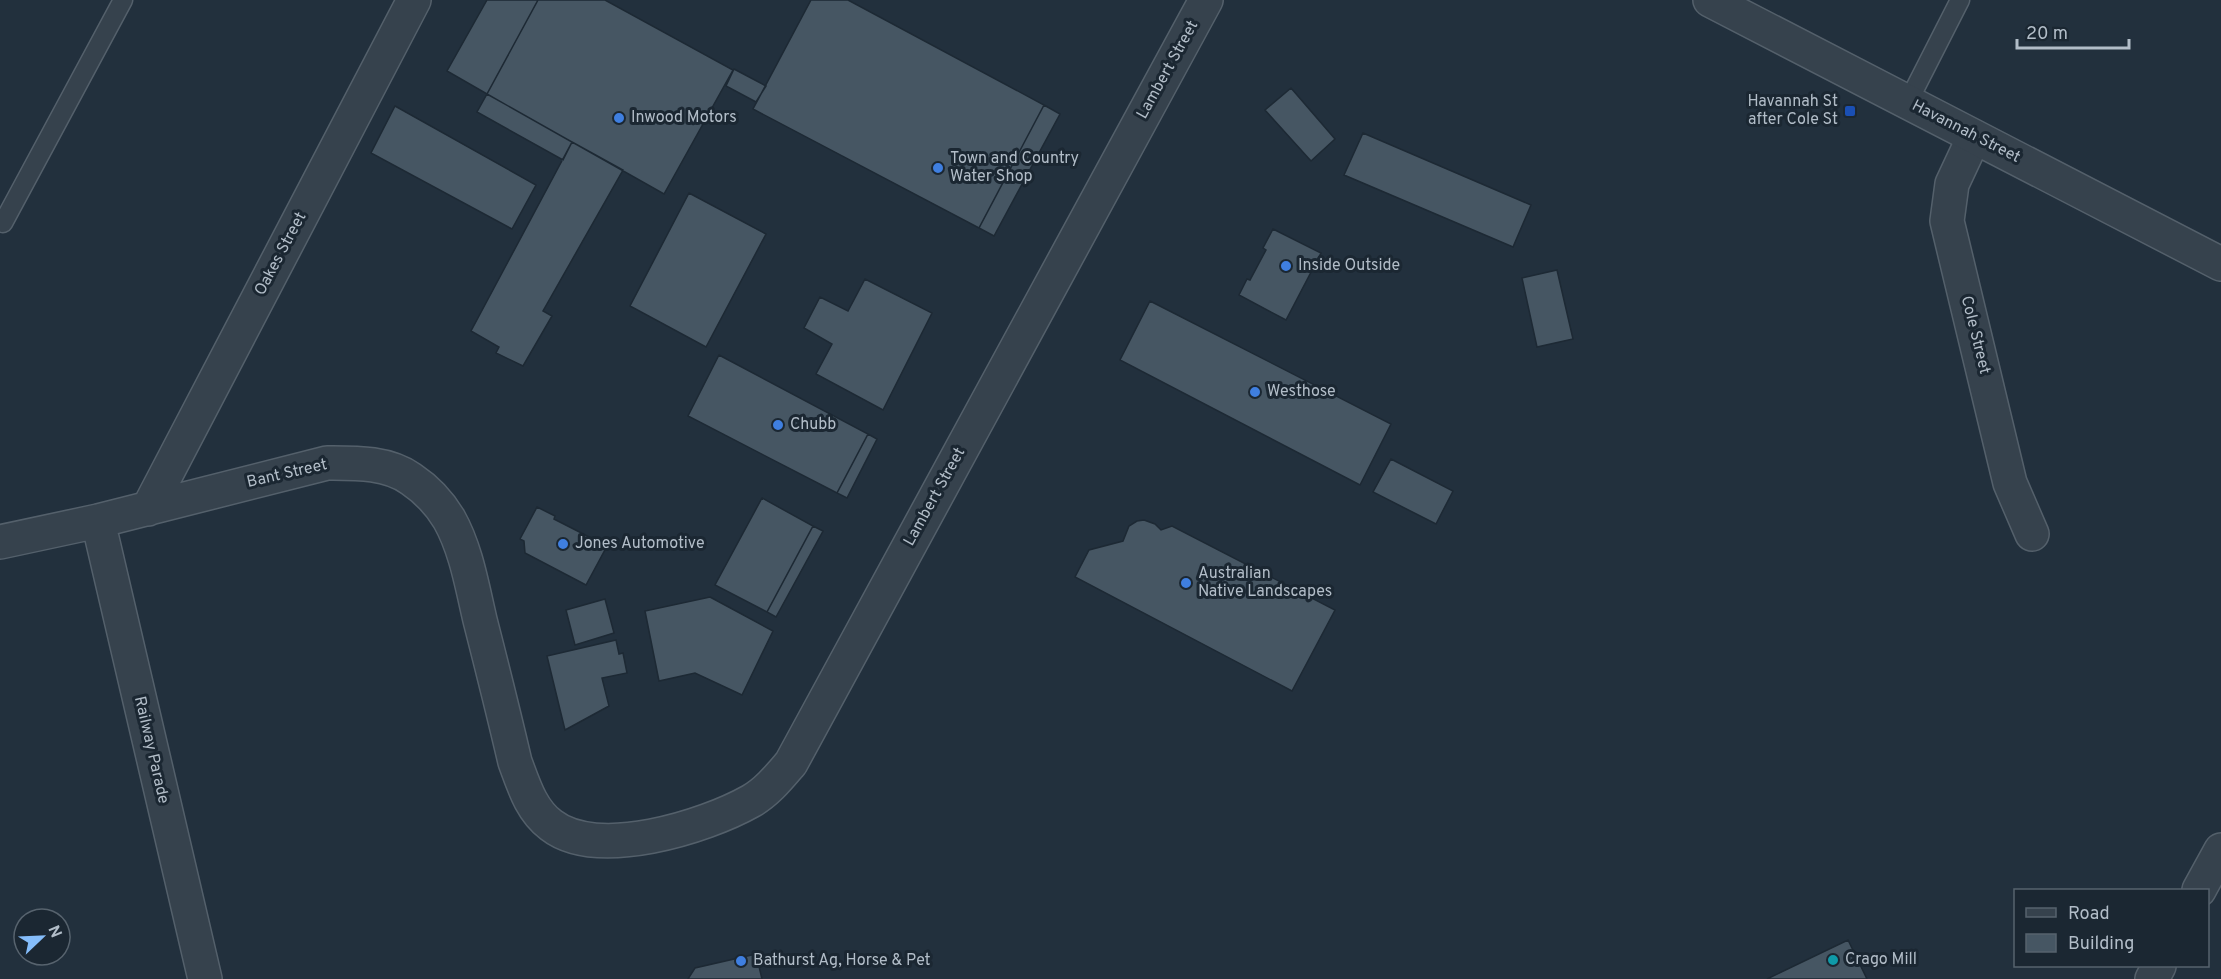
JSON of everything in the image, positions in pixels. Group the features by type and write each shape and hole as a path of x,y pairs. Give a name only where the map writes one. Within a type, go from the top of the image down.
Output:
{"street":[{"name":"Oakes Street","path":"148,508 414,0"},
{"name":"Lambert Street","path":"552,826 564,833 596,841 629,840 663,834 706,822 753,800 775,782 790,763 1206,0"},
{"name":"Havannah Street","path":"1710,0 2221,264"},
{"name":"Cole Street","path":"1974,137 1952,184 1947,221 2010,483 2032,534"},
{"name":"Bant Street","path":"0,542 98,521 327,463 361,463 386,468 410,478 434,499 448,518 458,538 469,573 515,762 526,792 538,814 552,826"},
{"name":"Railway Parade","path":"98,521 206,979"},
{"path":"2200,889 2221,850"}],"lane":[{"path":"3,224 123,0"},
{"path":"1908,102 1960,0"}],"building":[{"path":"487,0 538,0 487,94 447,71"},
{"name":"Inwood Motors","path":"538,0 605,0 733,70 664,194 487,94"},
{"name":"Town and Country Water Shop","path":"811,0 848,0 1044,105 979,228 753,109"},
{"path":"734,69 766,86 756,102 726,86"},
{"path":"1291,88 1335,139 1311,161 1265,110"},
{"path":"487,94 572,142 563,160 477,112"},
{"path":"1044,105 1060,114 994,236 979,228"},
{"path":"395,106 536,185 512,229 371,153"},
{"path":"1363,133 1531,205 1513,247 1344,175"},
{"path":"572,142 623,170 543,311 552,316 523,366 496,353 499,347 471,331"},
{"path":"689,193 766,234 706,347 630,306"},
{"name":"Inside Outside","path":"1273,229 1321,253 1286,320 1239,295 1266,250 1263,248"},
{"path":"1557,270 1573,339 1537,347 1522,278"},
{"path":"865,279 932,313 883,410 816,374 832,344 804,328 820,297 848,311"},
{"name":"Westhose","path":"1150,301 1391,424 1360,485 1120,360"},
{"name":"Chubb","path":"719,355 868,434 837,493 688,416"},
{"path":"868,434 877,439 847,498 837,493"},
{"path":"1391,459 1453,491 1436,524 1373,492"},
{"path":"762,498 813,526 767,612 715,585"},
{"name":"Jones Automotive","path":"537,507 555,516 554,519 607,546 586,585 525,553 524,541 520,539"},
{"path":"1144,520 1155,524 1161,530 1172,526 1335,610 1292,691 1075,577 1089,550 1123,541 1129,526"},
{"path":"813,526 823,531 776,617 767,612"},
{"path":"710,597 773,631 742,695 695,673 659,681 645,611"},
{"path":"605,599 614,633 575,645 566,610"},
{"path":"616,640 619,654 623,653 627,673 602,678 609,706 565,730 547,656"},
{"name":"Crago Mill","path":"1848,940 1867,979 1767,979"},
{"name":"Bathurst Ag, Horse & Pet","path":"756,954 762,979 688,979 695,968"}],"place":[{"name":"Havannah St after Cole St","path":"1850,111"},
{"name":"Inwood Motors","path":"619,118"},
{"name":"Town and Country Water Shop","path":"938,168"},
{"name":"Inside Outside","path":"1286,266"},
{"name":"Westhose","path":"1255,392"},
{"name":"Chubb","path":"778,425"},
{"name":"Jones Automotive","path":"563,544"},
{"name":"Australian Native Landscapes","path":"1186,583"},
{"name":"Crago Mill","path":"1833,960"},
{"name":"Bathurst Ag, Horse & Pet","path":"741,961"}]}
